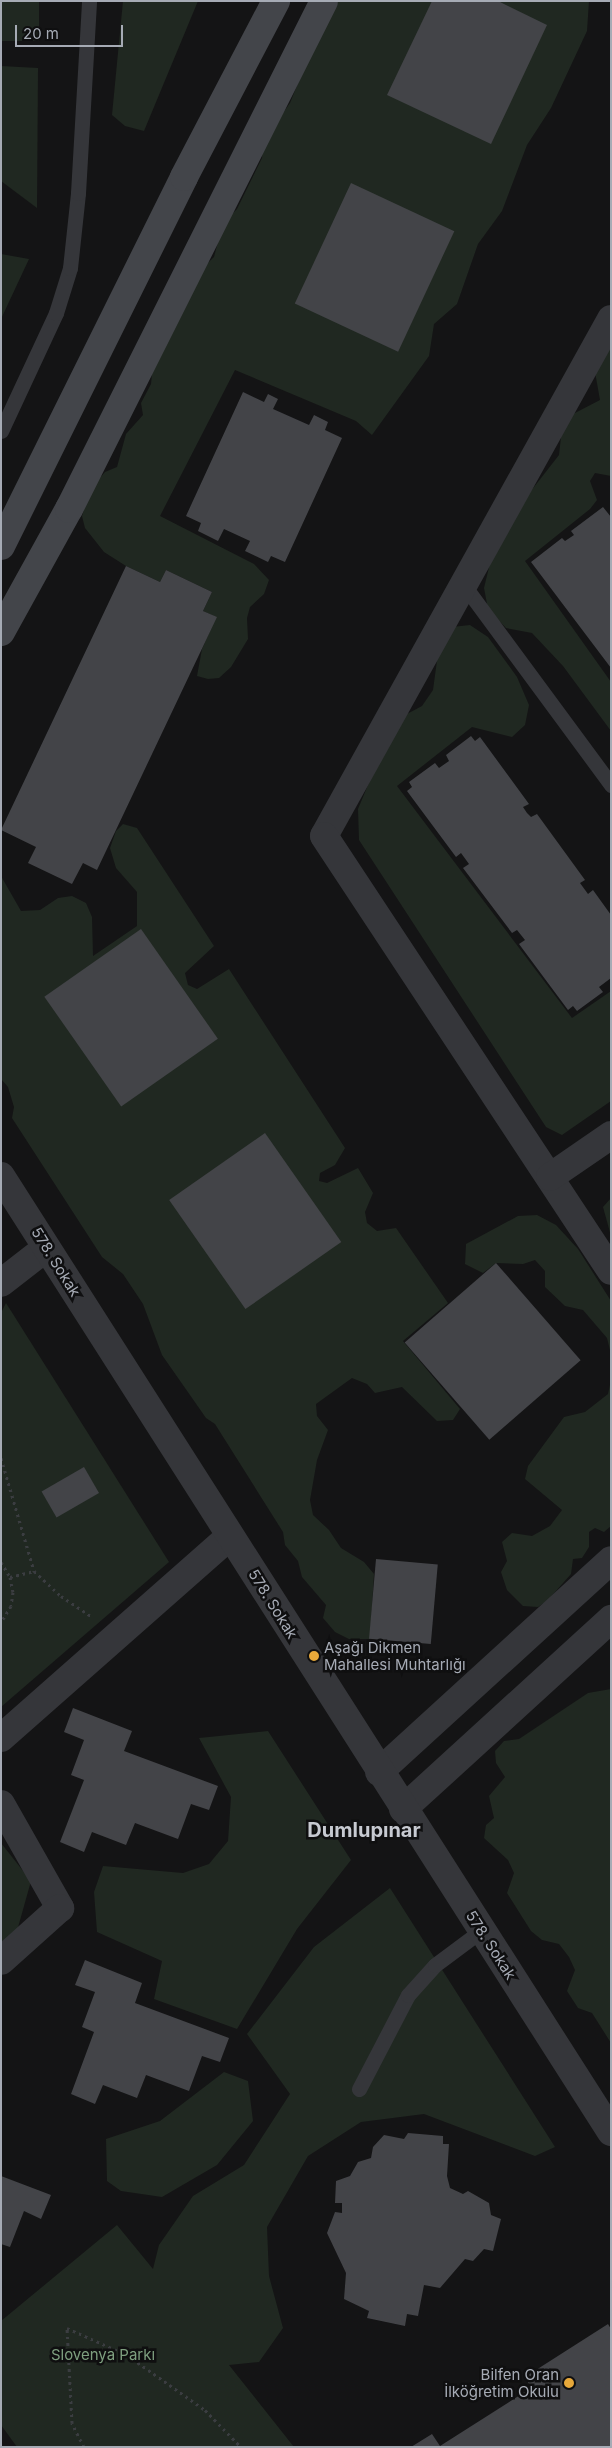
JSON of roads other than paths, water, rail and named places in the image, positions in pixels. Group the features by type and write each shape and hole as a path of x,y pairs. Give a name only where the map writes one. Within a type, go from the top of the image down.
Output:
{"main road":[{"path":"1,546 184,177 276,1"},
{"path":"1,632 69,509 324,1"}],"street":[{"path":"611,319 324,836 611,1271"},
{"path":"550,1176 611,1135"},
{"name":"578. Sokak","path":"1,1176 379,1772 611,2132"},
{"path":"1,1283 46,1248"},
{"path":"1,1738 230,1536"},
{"path":"379,1772 611,1560"},
{"path":"403,1809 611,1619"},
{"path":"1,1804 60,1908 1,1961"}],"lane":[{"path":"1,430 56,313 70,268 78,193 89,1"},
{"path":"463,584 611,786"},
{"path":"359,2089 408,1995 435,1965 482,1930"}],"place":[{"name":"Aşağı Dikmen Mahallesi Muhtarlığı","path":"314,1656"},
{"name":"Bilfen Oran İlköğretim Okulu","path":"569,2383"}],"district":[{"name":"Dumlupınar","path":"364,1830"}],"park label":[{"name":"Slovenya Parkı","path":"103,2355"}]}
